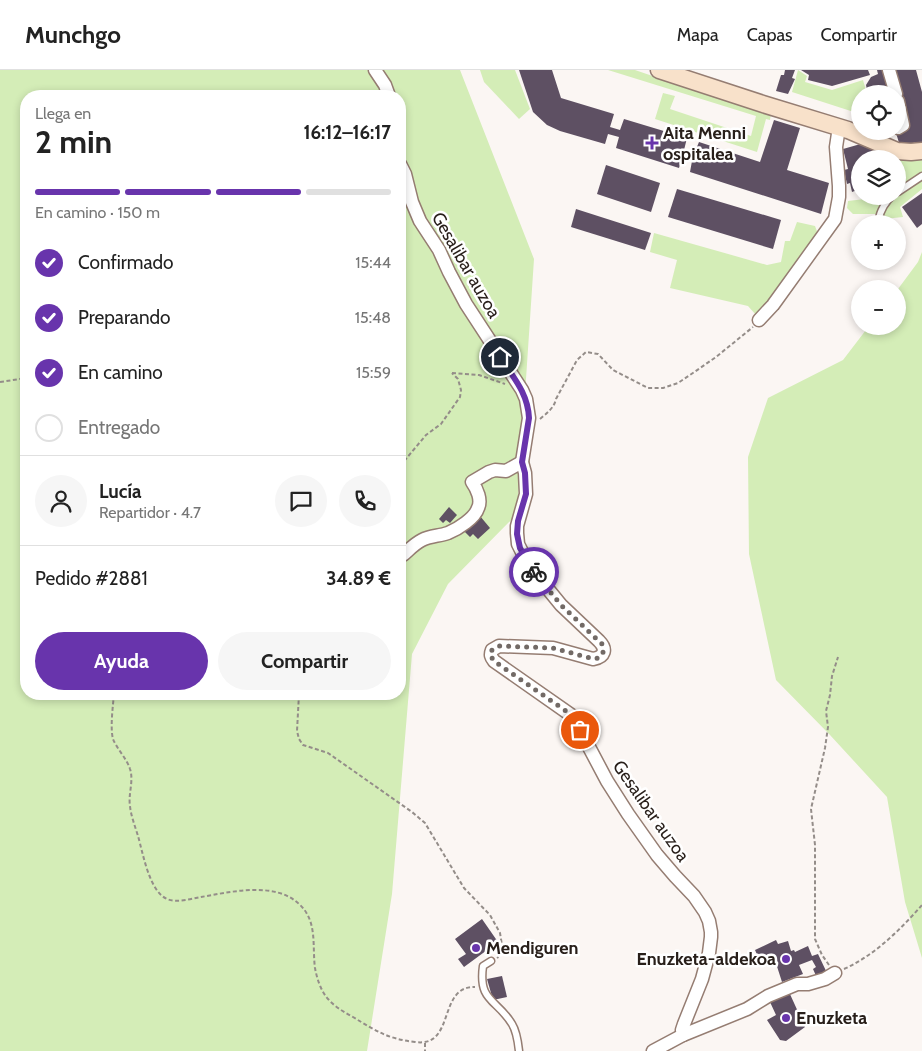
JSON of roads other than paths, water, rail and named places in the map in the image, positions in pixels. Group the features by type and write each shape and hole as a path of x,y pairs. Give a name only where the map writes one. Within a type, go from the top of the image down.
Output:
{"main road":[{"path":"659,70 839,127 898,151 922,151"}],"street":[{"path":"375,70 386,90"},
{"path":"889,70 893,85"},
{"path":"759,320 773,304 835,219 839,197 836,147 839,127"},
{"path":"886,147 890,140"},
{"name":"Gesalibar auzoa","path":"406,178 412,202 420,221 439,250 466,304 524,394 529,410 522,462 525,473 526,494 517,538 520,548 527,562 549,591 571,616 603,645 604,650 600,656 594,659 553,648 499,646 492,650 490,655 494,661 571,715 607,781 628,814 658,855 694,896 705,912 711,932 709,953 702,978 682,1030 683,1035"},
{"path":"406,552 416,543 448,533 469,520 479,508 479,498 472,482 489,472 495,470 506,471 522,462"},
{"path":"653,1051 683,1035 740,1012 768,996 797,984 808,984 835,973"}],"lane":[{"path":"906,187 922,176"},
{"path":"492,961 483,966 483,987 491,1002 505,1014 513,1025 519,1051"}],"place":[{"name":"Aita Menni ospitalea","path":"652,143"},
{"name":"Mendiguren","path":"476,948"},
{"name":"Enuzketa-aldekoa","path":"786,959"},
{"name":"Enuzketa","path":"786,1018"}]}
